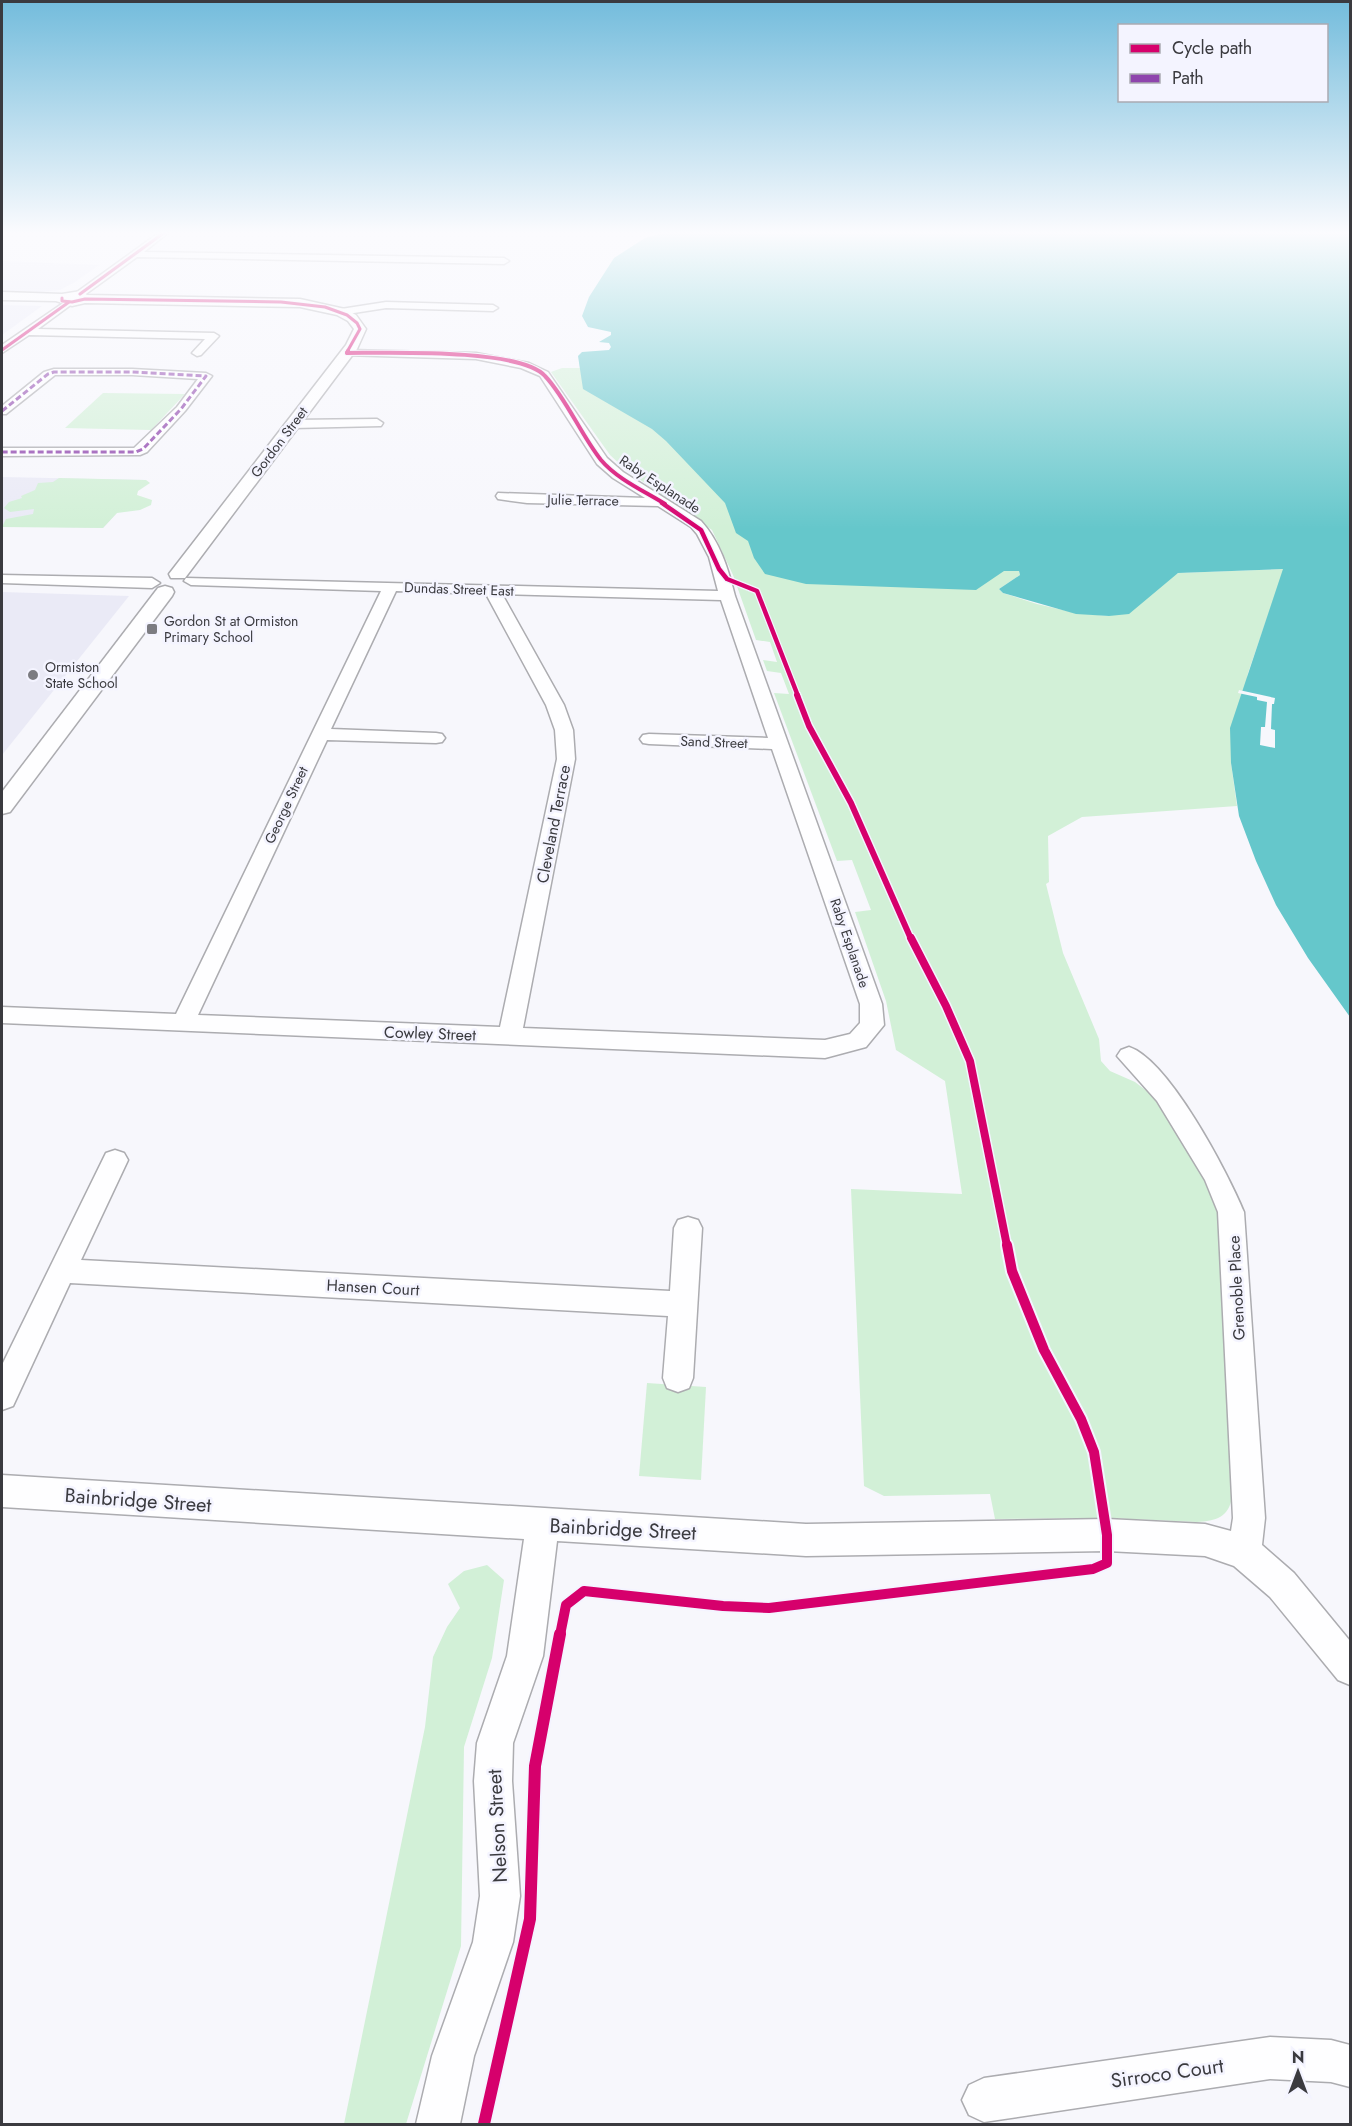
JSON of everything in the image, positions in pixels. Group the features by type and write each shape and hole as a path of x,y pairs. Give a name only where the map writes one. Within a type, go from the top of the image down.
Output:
{"street":[{"name":"Gordon Street","path":"185,578 293,423 357,339 359,331"},
{"path":"2,350 27,332 214,336 197,353"},
{"name":"Raby Esplanade","path":"347,353 481,356 530,366 544,375 594,450 618,475 704,531 723,574 727,596 871,1004 872,1025 858,1041"},
{"path":"2,411 54,372 206,376 179,412 143,449 136,453 2,452"},
{"path":"293,423 377,423"},
{"name":"Julie Terrace","path":"503,496 527,499 662,502"},
{"path":"2,807 165,576 185,578"},
{"name":"Dundas Street East","path":"185,578 390,587 727,596"},
{"path":"2,579 158,588"},
{"name":"George Street","path":"183,1023 390,587"},
{"name":"Cleveland Terrace","path":"492,590 555,705 564,730 566,759 510,1036"},
{"path":"320,734 436,738"},
{"name":"Sand Street","path":"649,740 779,744"},
{"name":"Cowley Street","path":"2,1016 825,1049 858,1041"},
{"name":"Grenoble Place","path":"1129,1056 1166,1094 1217,1177 1231,1212 1249,1518 1244,1552"},
{"path":"2,1396 116,1160"},
{"path":"678,1378 688,1228"},
{"name":"Hansen Court","path":"62,1271 683,1304"},
{"name":"Bainbridge Street","path":"2,1491 806,1540 1107,1535 1205,1540 1244,1552"},
{"name":"Nelson Street","path":"438,2124 453,2056 493,1942 500,1896 493,1781 495,1743 525,1656 543,1524"},
{"path":"1244,1552 1282,1585 1350,1668"},
{"name":"Sirroco Court","path":"984,2100 1270,2058 1331,2061 1350,2066"}],"shaded area":[{"path":"2,477 146,480 103,528 4,526 2,528"},
{"name":"Ormiston State School","path":"2,592 129,596 2,755"}],"green space":[{"path":"579,360 1010,570 1019,571 1020,575 999,589 1003,593 1037,604 1076,613 1109,616 1178,573 1284,569 1248,673 1231,763 1237,806 1082,817 1048,836 1049,882 1046,884 1063,953 1099,1039 1101,1061 1110,1071 1135,1082 1156,1098 1204,1177 1219,1215 1232,1497 1228,1509 1220,1517 1197,1522 1110,1518 995,1519 990,1494 884,1496 864,1486 851,1189 962,1194 945,1081 896,1050 886,1001 855,912 871,910 852,860 837,861 774,693 789,694 781,673 767,671 763,660 777,662 770,642 756,640 733,575 712,530 626,470 610,455 551,372 562,368 580,368"},
{"path":"103,393 185,394 151,430 65,428"},
{"path":"59,478 146,480 150,483 138,491 137,495 152,500 151,505 140,510 117,513 103,528 2,527 6,519 33,514 34,509 10,512 4,508 9,502 22,498 21,496 35,490 38,483 53,482"},
{"path":"647,1383 706,1387 701,1480 639,1476"},
{"path":"487,1565 504,1580 492,1658 464,1747 461,1946 406,2124 344,2124 425,1727 433,1657 447,1627 460,1608 448,1584 464,1571"}],"water":[{"path":"607,331 1350,331 1350,1017 1308,958 1276,905 1239,816 1231,763 1230,728 1283,569 1178,573 1129,614 1109,616 1076,614 1003,593 999,589 1020,575 1019,571 1004,571 976,590 806,584 765,574 754,558 748,541 736,533 725,503 666,441 652,429 583,389 578,356 582,352 609,350 611,347 609,343 599,342 611,335 611,332"}],"pier":[{"path":"1239,690 1275,698 1272,704 1271,729 1275,730 1275,748 1260,745 1261,727 1265,727 1267,702 1257,700 1257,697 1238,693"}],"marked path":[{"path":"2,411 48,374 54,372 132,372 206,376 181,409 143,449 136,452 2,452"}],"cycle path":[{"path":"2,350 28,331"},
{"path":"347,353 360,331"},
{"path":"347,353 476,356 525,365 544,374 602,461 618,475 696,524 705,536 723,575 731,581 757,591 809,726 851,803 900,917 946,1006 970,1061 1012,1271 1044,1350 1081,1419 1094,1452 1107,1535 1107,1563 1093,1569 769,1608 723,1606 584,1591 566,1605 535,1766 530,1919 484,2124"}],"place":[{"name":"Gordon St at Ormiston Primary School","path":"152,629"},
{"name":"Ormiston State School","path":"33,675"}]}
